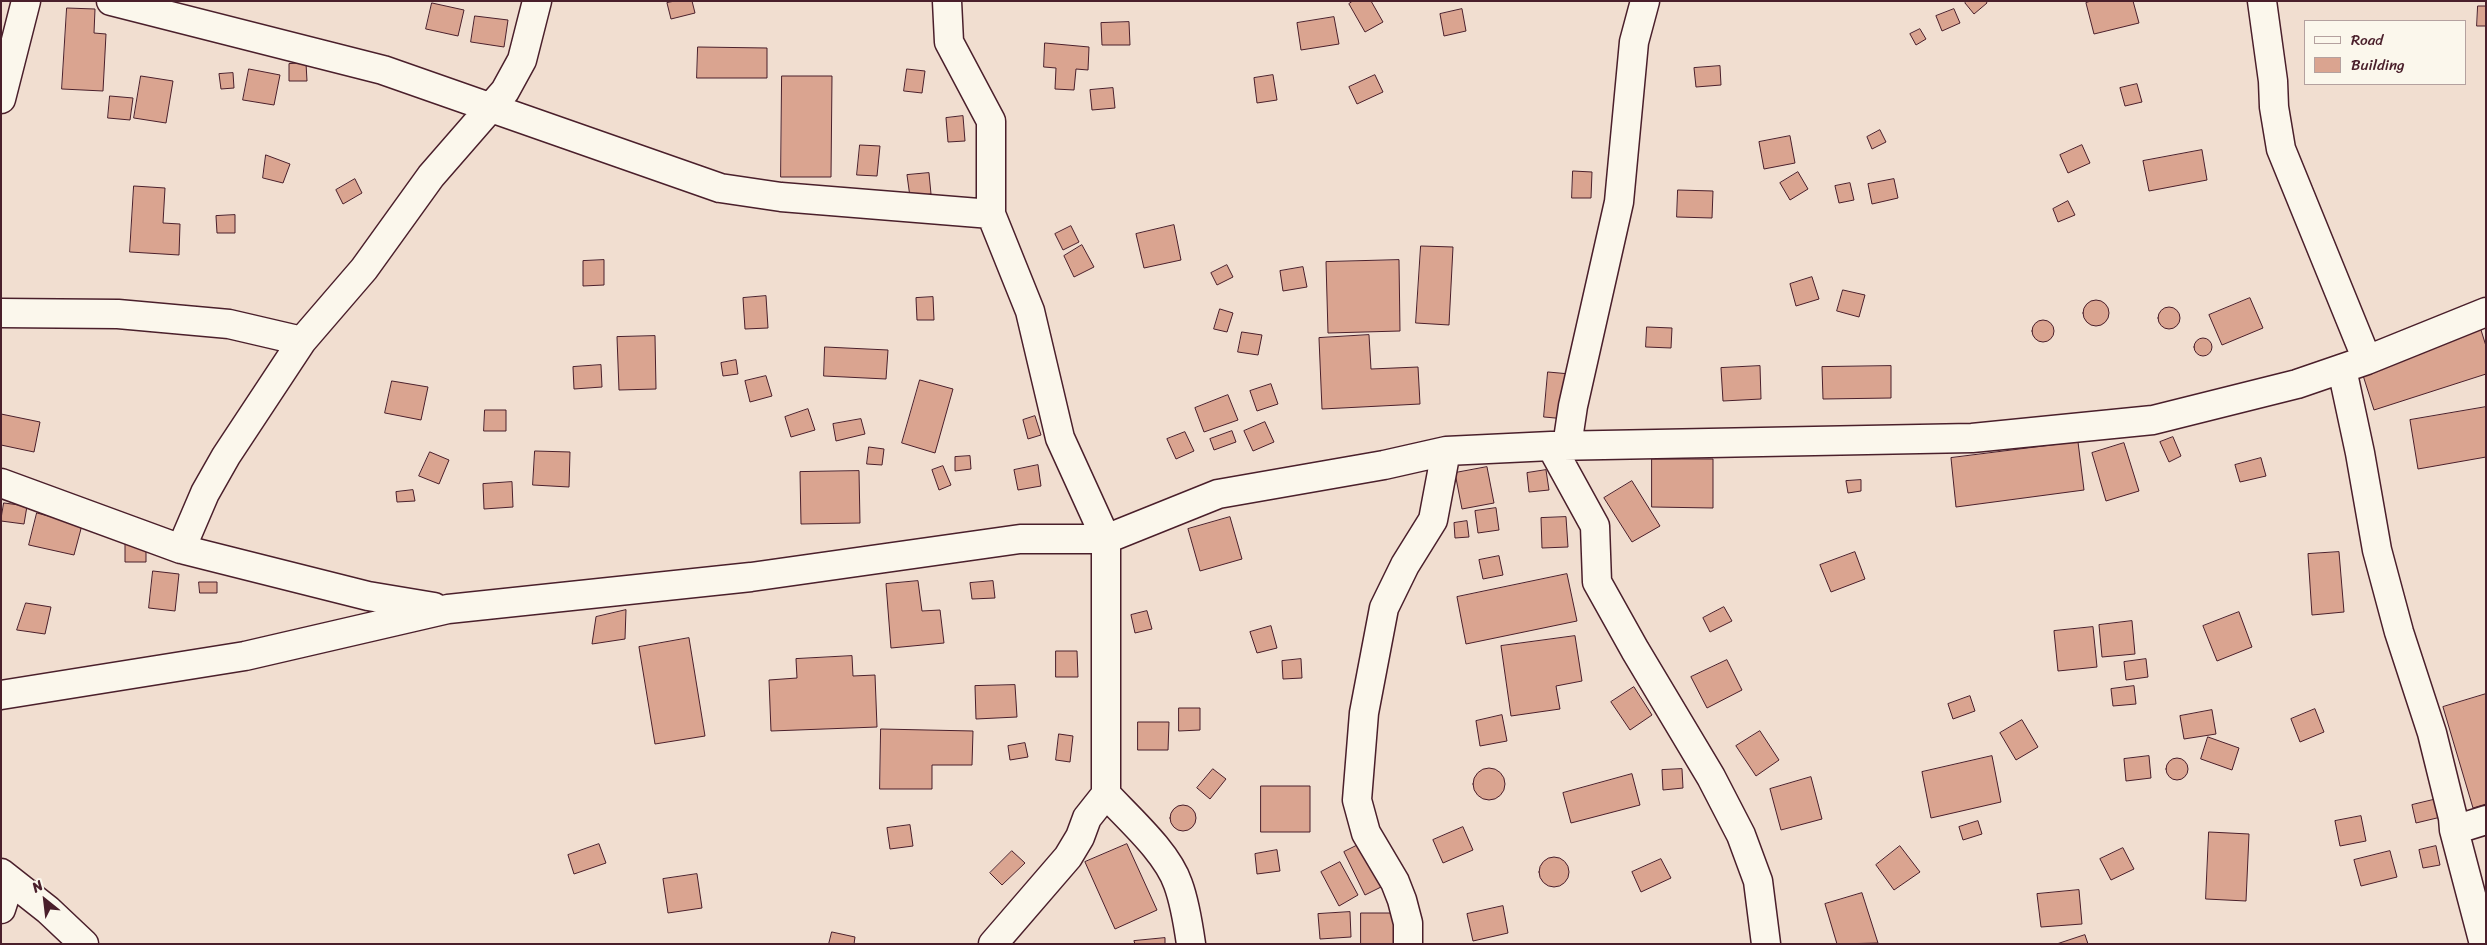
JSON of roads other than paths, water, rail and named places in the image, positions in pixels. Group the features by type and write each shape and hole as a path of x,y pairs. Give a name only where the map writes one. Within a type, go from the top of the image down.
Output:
{"street":[{"path":"1,98 26,1"},
{"path":"110,1 384,70 720,188 781,197 991,214"},
{"path":"181,549 205,493 226,456 302,341 364,269 431,176 505,91 522,60 537,1"},
{"path":"946,1 949,42 991,121 991,214 1030,311 1060,438 1106,539 1106,794 1087,818 1080,837 1068,857 993,944"},
{"path":"1645,1 1634,42 1619,202 1572,406 1559,446 1595,526 1597,582 1635,650 1711,777 1741,835 1758,880 1766,944"},
{"path":"2262,1 2273,82 2274,108 2281,149 2367,360"},
{"path":"1,695 245,656 448,609 752,577 1020,539 1106,539 1218,494 1384,465 1446,451 1559,446 1972,438 2153,420 2297,384 2367,360 2486,312"},
{"path":"1,313 118,314 229,324 302,341"},
{"path":"2342,369 2360,453 2377,550 2399,632 2432,733 2453,818 2454,830 2484,944"},
{"path":"1408,944 1408,923 1402,900 1395,882 1366,833 1357,800 1364,713 1384,608 1405,565 1433,520 1446,451"},
{"path":"1,482 181,549 368,596 448,609"},
{"path":"1106,794 1162,856 1178,882 1191,944"},
{"path":"2454,830 2486,820"},
{"path":"1,909 6,877 48,910 84,944"}]}
